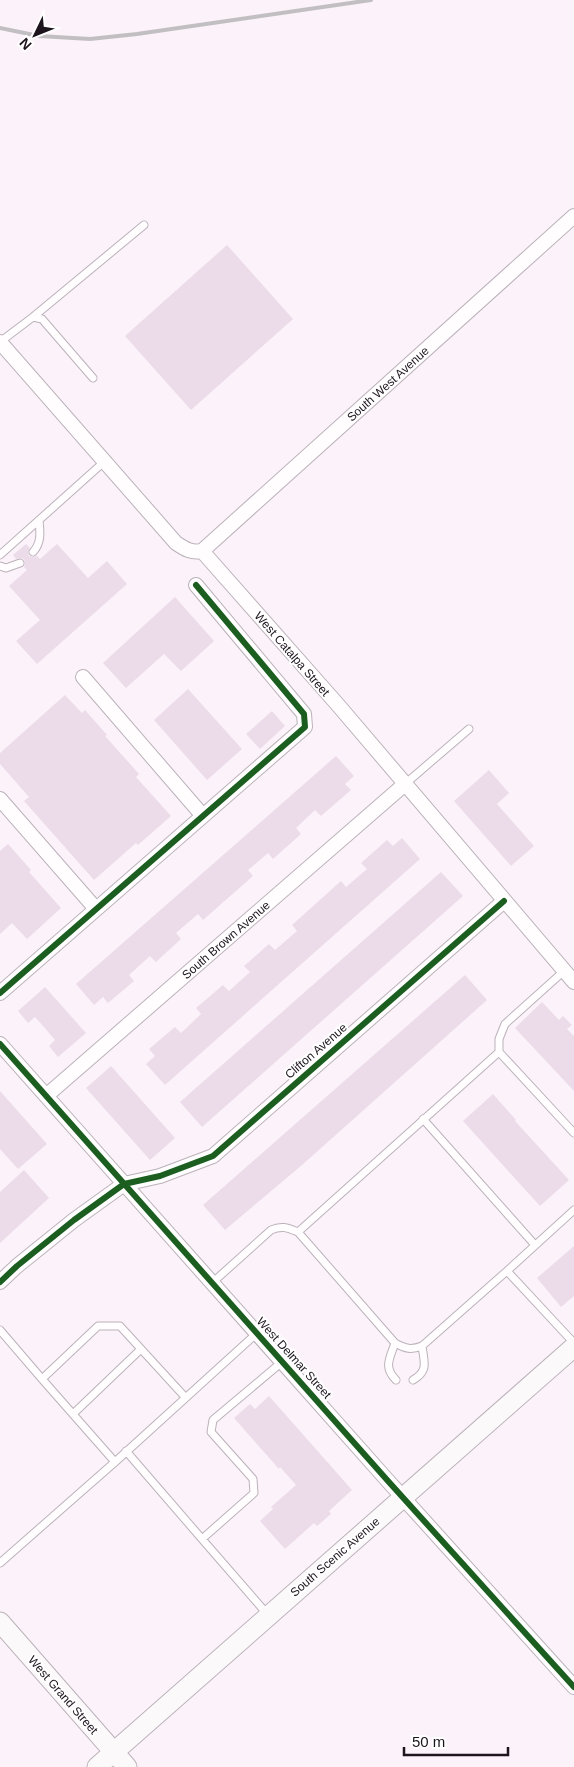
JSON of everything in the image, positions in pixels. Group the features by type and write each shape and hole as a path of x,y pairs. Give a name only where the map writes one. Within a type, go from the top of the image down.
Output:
{"main road":[{"name":"South Scenic Avenue","path":"97,1767 574,1345"},
{"name":"West Grand Street","path":"0,1622 127,1767"}],"street":[{"name":"South West Avenue","path":"202,551 574,216"},
{"path":"0,342 176,543 194,553 202,551"},
{"name":"West Catalpa Street","path":"202,551 574,982"},
{"path":"0,993 305,727 304,714 196,585"},
{"path":"83,677 203,816"},
{"name":"South Brown Avenue","path":"46,1096 405,784"},
{"path":"0,798 96,910"},
{"name":"Clifton Avenue","path":"124,1184 160,1176 213,1156 504,901"},
{"name":"West Delmar Street","path":"0,1044 574,1687"},
{"path":"0,1282 74,1220 124,1184"}],"lane":[{"path":"0,342 144,225"},
{"path":"33,317 42,319 93,378"},
{"path":"0,555 105,461"},
{"path":"33,552 41,538 39,520"},
{"path":"0,566 6,568 20,563"},
{"path":"405,784 469,730"},
{"path":"298,1232 499,1052 500,1039 505,1024 564,971"},
{"path":"499,1052 574,1133"},
{"path":"423,1119 535,1245"},
{"path":"212,1282 271,1230 278,1226 286,1227 298,1232 396,1343 411,1350 422,1346 574,1210"},
{"path":"507,1271 574,1345"},
{"path":"42,1379 98,1326 120,1326 185,1397"},
{"path":"0,1330 115,1462"},
{"path":"0,1563 257,1333"},
{"path":"396,1343 388,1366 390,1374 396,1380"},
{"path":"413,1380 421,1376 425,1369 422,1346"},
{"path":"73,1414 141,1349"},
{"path":"202,1538 254,1493 253,1479 211,1432 213,1420 282,1362"},
{"path":"126,1451 269,1615"}],"building":[{"path":"227,245 293,319 191,410 125,336"},
{"path":"26,544 30,548 29,556 37,556 40,559 57,544 88,578 107,561 127,584 37,664 16,641 40,620 9,586 27,570 24,567 24,559 16,559 13,555"},
{"path":"175,597 214,641 181,671 164,654 126,688 103,663"},
{"path":"188,689 242,749 207,780 154,720"},
{"path":"65,695 82,713 85,710 107,735 105,736 139,774 136,777 171,816 138,845 136,843 94,880 24,801 29,797 0,764 0,753"},
{"path":"272,711 285,726 260,749 246,734"},
{"path":"336,756 354,776 345,784 351,790 321,816 315,810 296,828 301,834 273,859 268,853 248,870 253,876 203,920 198,914 176,933 181,939 156,962 150,956 129,975 134,981 108,1003 103,997 94,1005 76,984"},
{"path":"489,770 509,793 497,804 534,846 511,866 454,801"},
{"path":"402,838 420,859 165,1085 146,1064 155,1056 149,1049 175,1027 181,1033 201,1014 196,1008 223,985 229,991 250,972 244,966 269,944 275,950 297,931 292,925 341,881 346,887 367,869 361,863 387,840 393,846"},
{"path":"8,844 31,870 29,872 61,908 27,939 12,923 0,934 0,851"},
{"path":"441,872 463,896 202,1127 180,1102"},
{"path":"465,975 487,1000 302,1165 225,1230 203,1205"},
{"path":"45,987 86,1033 58,1057 49,1046 55,1040 44,1027 35,1017 28,1023 18,1011"},
{"path":"542,1002 559,1020 563,1016 572,1025 567,1029 574,1036 574,1091 515,1028"},
{"path":"111,1066 175,1138 150,1160 86,1088"},
{"path":"0,1091 47,1144 18,1169 0,1149"},
{"path":"493,1094 569,1180 540,1206 463,1121"},
{"path":"24,1170 49,1198 0,1243 0,1192"},
{"path":"574,1246 574,1296 561,1307 537,1278"},
{"path":"269,1396 352,1490 329,1511 331,1514 317,1526 314,1523 285,1549 260,1521 273,1509 271,1507 296,1485 280,1467 279,1469 234,1418 250,1404 255,1409"}],"railway":[{"path":"0,28 39,36 90,39 137,34 371,0"}],"cycle path":[{"path":"0,993 305,727 304,714 196,585"},
{"path":"0,1282 74,1220 124,1184 160,1176 213,1156 504,901"},
{"path":"0,1044 388,1481 574,1687"}]}
